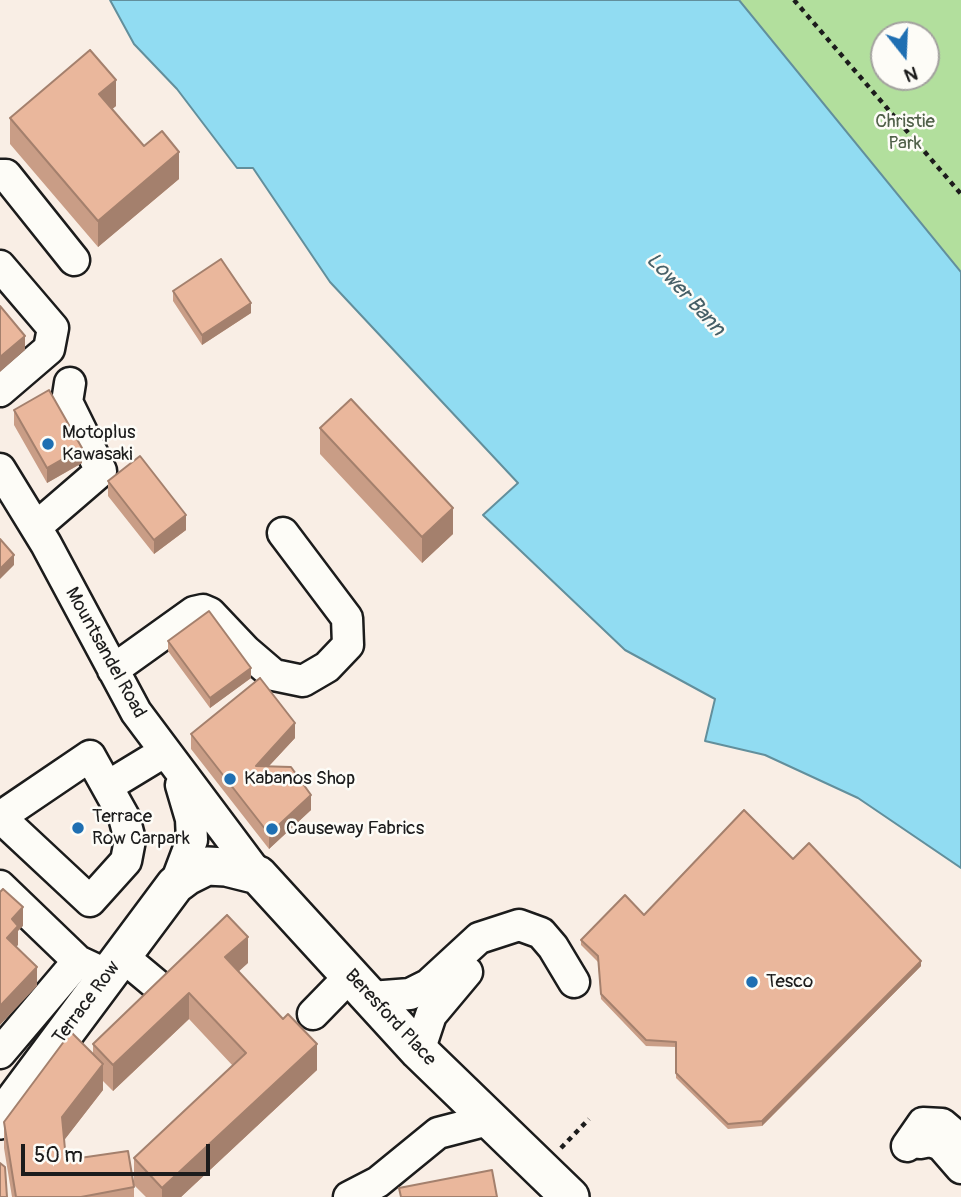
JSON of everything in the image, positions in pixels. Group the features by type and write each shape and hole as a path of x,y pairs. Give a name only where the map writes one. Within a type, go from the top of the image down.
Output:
{"main road":[{"name":"Terrace Row","path":"0,1120 103,964 175,885 207,866 226,867 258,875"},
{"name":"Beresford Place","path":"258,875 419,1051 570,1197"}],"street":[{"path":"0,175 6,175 74,260"},
{"path":"0,266 53,328 49,349 0,391"},
{"path":"36,527 102,471 67,402 70,383"},
{"name":"Mountsandel Road","path":"0,469 8,504 36,527 135,712 221,828"},
{"path":"113,670 194,612 203,610 211,614 246,651 274,675 303,681 327,667 348,645 347,618 283,533"},
{"path":"90,757 108,786 124,817 130,840 126,861 89,901 0,817 90,757"},
{"path":"108,786 170,760"},
{"name":"Terrace Row","path":"170,760 191,819 192,840 175,885"},
{"name":"Beresford Place","path":"221,828 258,875"},
{"path":"0,886 103,964 164,991"},
{"path":"313,1014 361,986 410,994 428,985 479,938 519,925 541,933 553,947 574,982"},
{"path":"419,1051 431,1016 445,996 489,948 500,931"},
{"path":"0,1053 103,964"},
{"path":"349,1197 378,1182 438,1133 488,1120"},
{"path":"961,1140 942,1124 923,1124 907,1146 930,1141 941,1145 961,1168"}],"path":[{"path":"794,0 961,194"},
{"path":"541,1170 589,1119"}],"green space":[{"name":"Christie Park","path":"596,0 961,0 961,337"}],"water":[{"name":"Lower Bann","path":"110,0 739,0 961,272 961,868 858,798 765,755 705,741 715,699 625,650 483,515 518,483 330,282 253,168 237,168 177,89 134,44"}],"building":[{"path":"90,50 116,80 99,94 144,146 162,131 179,152 98,221 10,118"},
{"path":"221,259 251,303 202,335 173,291"},
{"path":"0,306 25,336 0,357"},
{"name":"Motoplus Kawasaki","path":"49,390 82,448 47,468 14,410"},
{"path":"351,399 453,508 422,537 320,428"},
{"path":"140,456 186,515 154,540 108,481"},
{"path":"0,539 14,555 0,569"},
{"path":"209,611 251,668 210,698 168,641"},
{"path":"260,678 295,723 256,766 291,767 311,795 269,834 191,734"},
{"name":"Tesco","path":"744,810 793,859 809,843 921,961 762,1121 728,1124 676,1073 676,1042 646,1040 601,994 598,956 581,940 625,895 644,915"},
{"path":"3,889 23,907 12,919 18,926 7,938 37,967 0,1006 0,892"},
{"path":"227,915 248,937 225,957 283,1019 288,1014 317,1044 162,1188 134,1158 246,1053 189,993 113,1065 93,1044"},
{"path":"71,1032 103,1064 62,1117 66,1160 128,1151 134,1187 81,1197 16,1197 4,1122"},
{"path":"0,1163 5,1167 7,1197 0,1197"},
{"path":"492,1170 497,1197 401,1197 399,1188"}],"place":[{"name":"Motoplus Kawasaki","path":"48,444"},
{"name":"Kabanos Shop","path":"230,779"},
{"name":"Terrace Row Carpark","path":"78,828"},
{"name":"Causeway Fabrics","path":"272,829"},
{"name":"Tesco","path":"752,982"}]}
